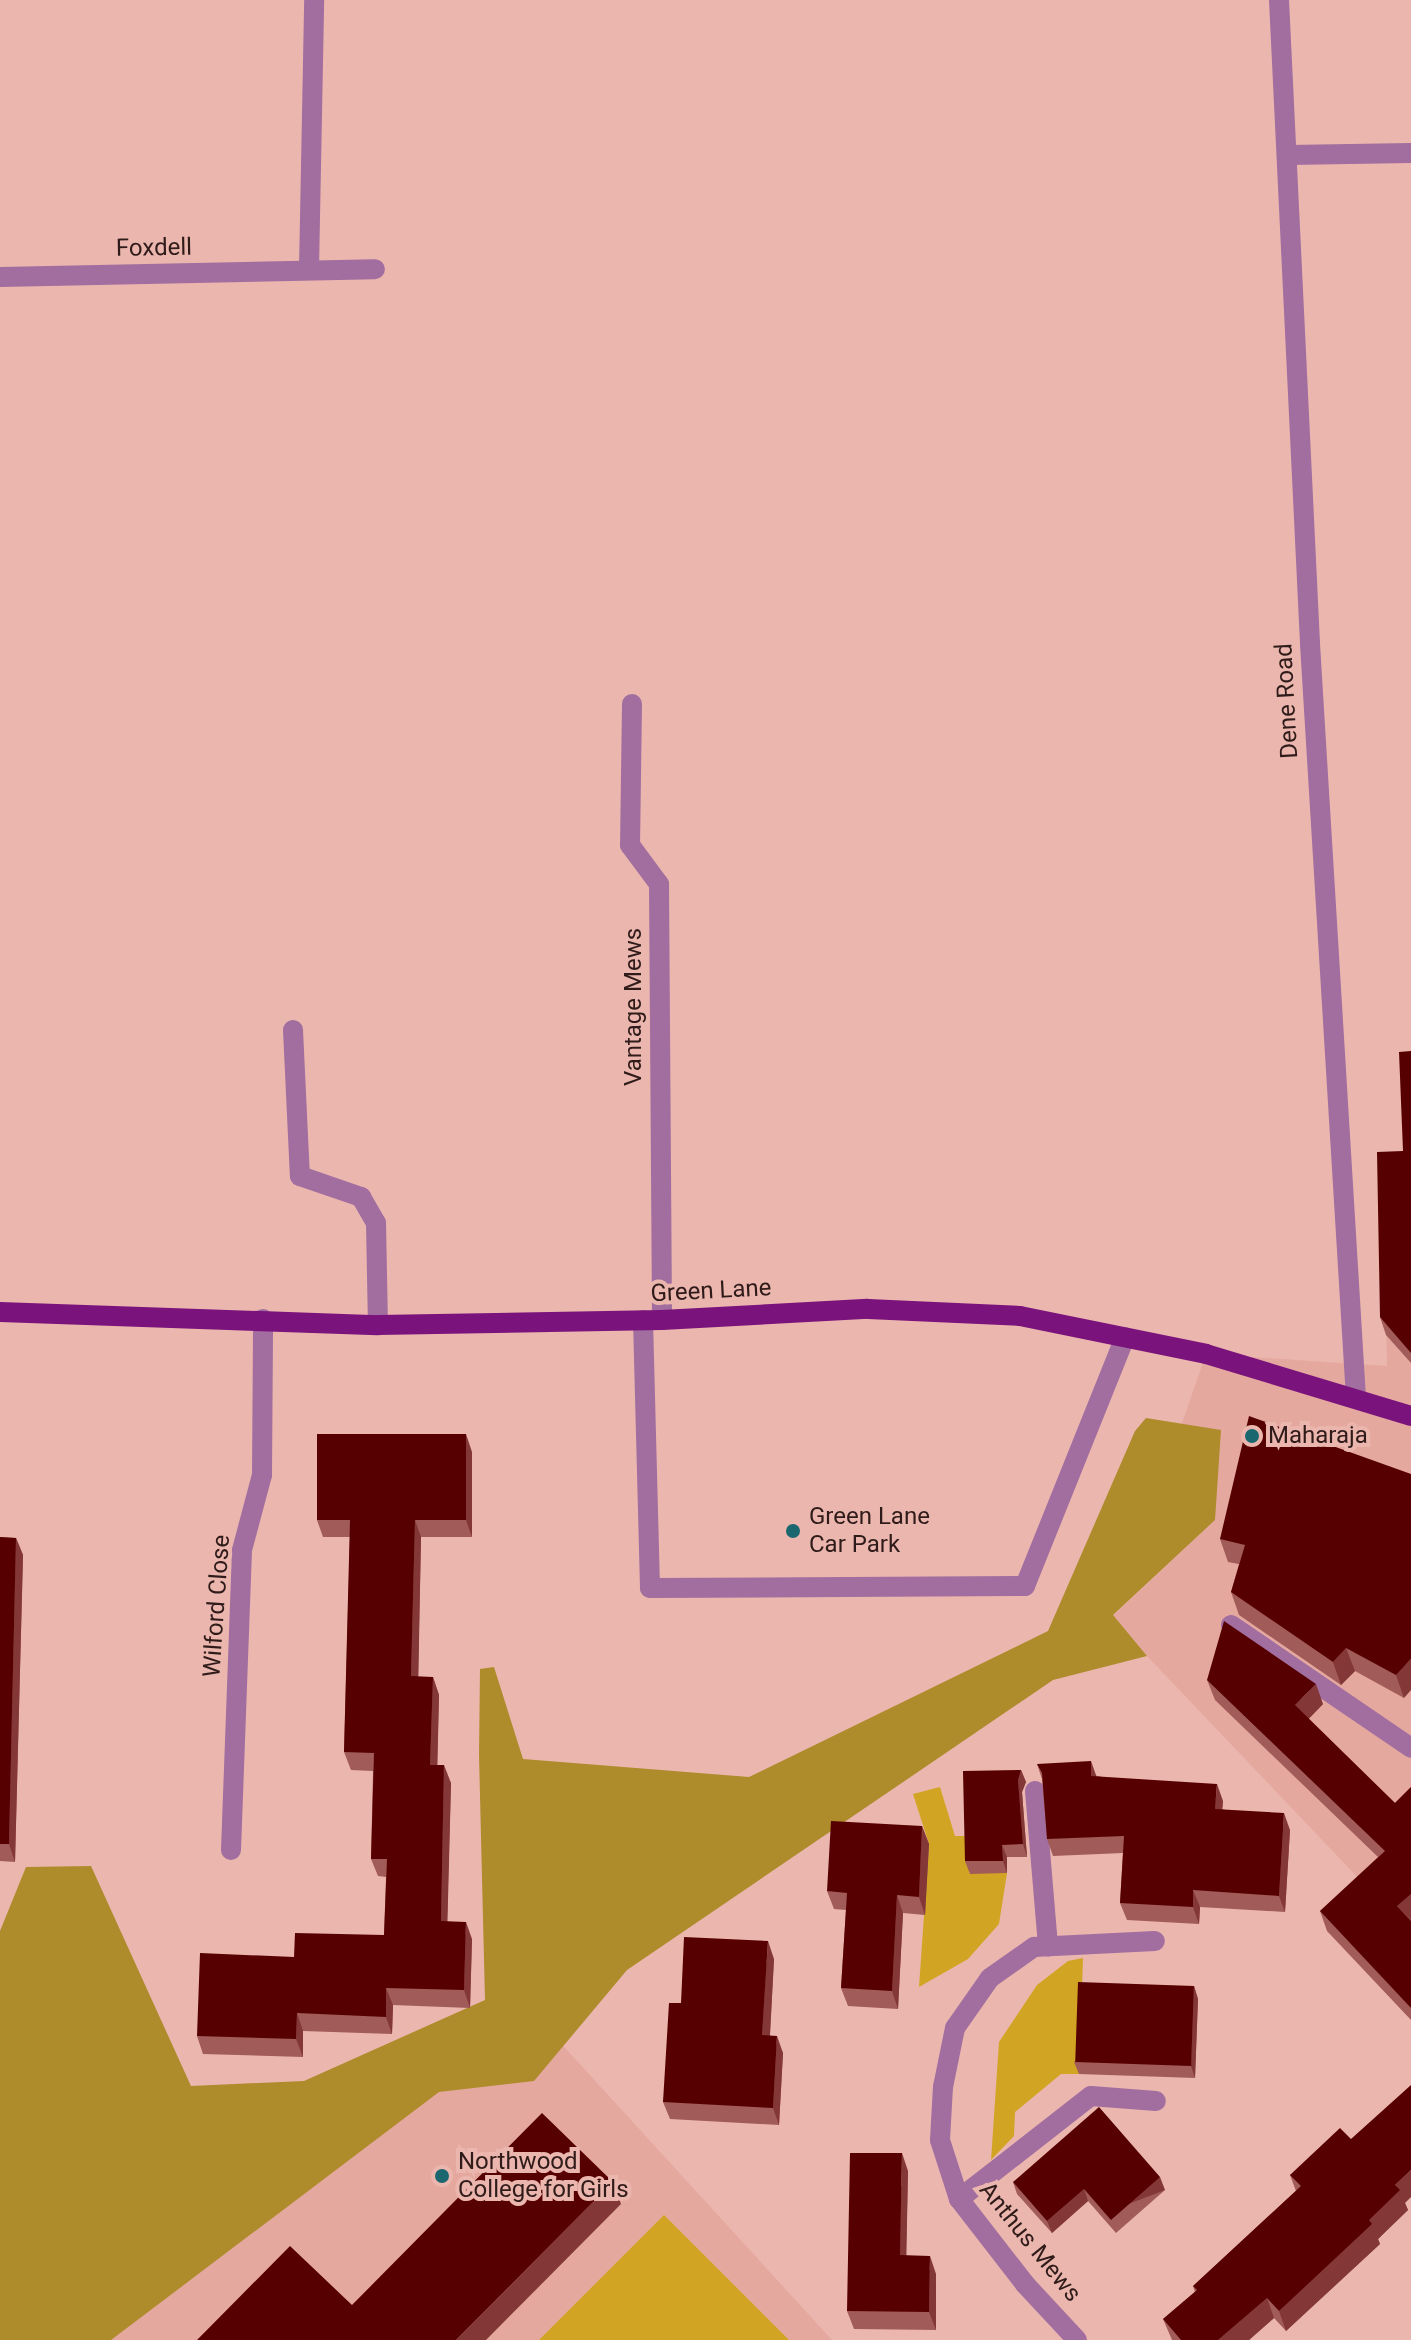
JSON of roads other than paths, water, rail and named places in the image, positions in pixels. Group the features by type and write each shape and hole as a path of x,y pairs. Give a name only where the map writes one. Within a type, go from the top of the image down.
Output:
{"main road":[{"name":"Green Lane","path":"0,1312 378,1325 652,1320 868,1309 1020,1316 1206,1354 1411,1416"}],"street":[{"path":"309,270 314,0"},
{"name":"Dene Road","path":"1279,0 1310,644 1356,1398"},
{"path":"1288,155 1411,153"},
{"name":"Foxdell","path":"0,277 375,269"},
{"name":"Vantage Mews","path":"632,704 630,845 659,884 652,1320 645,1398 650,1588 1025,1586 1125,1337"},
{"path":"293,1030 300,1176 361,1197 376,1223 378,1325"},
{"name":"Wilford Close","path":"231,1850 242,1550 262,1475 263,1319"},
{"path":"1231,1625 1411,1748"},
{"path":"1035,1791 1048,1946"},
{"name":"Anthus Mews","path":"1077,2340 1025,2284 959,2199 940,2140 943,2087 955,2028 990,1978 1034,1947 1155,1941"},
{"path":"959,2199 1091,2096 1156,2101"}],"place":[{"name":"Maharaja","path":"1252,1436"},
{"name":"Green Lane Car Park","path":"793,1531"},
{"name":"Northwood College for Girls","path":"442,2176"}]}
